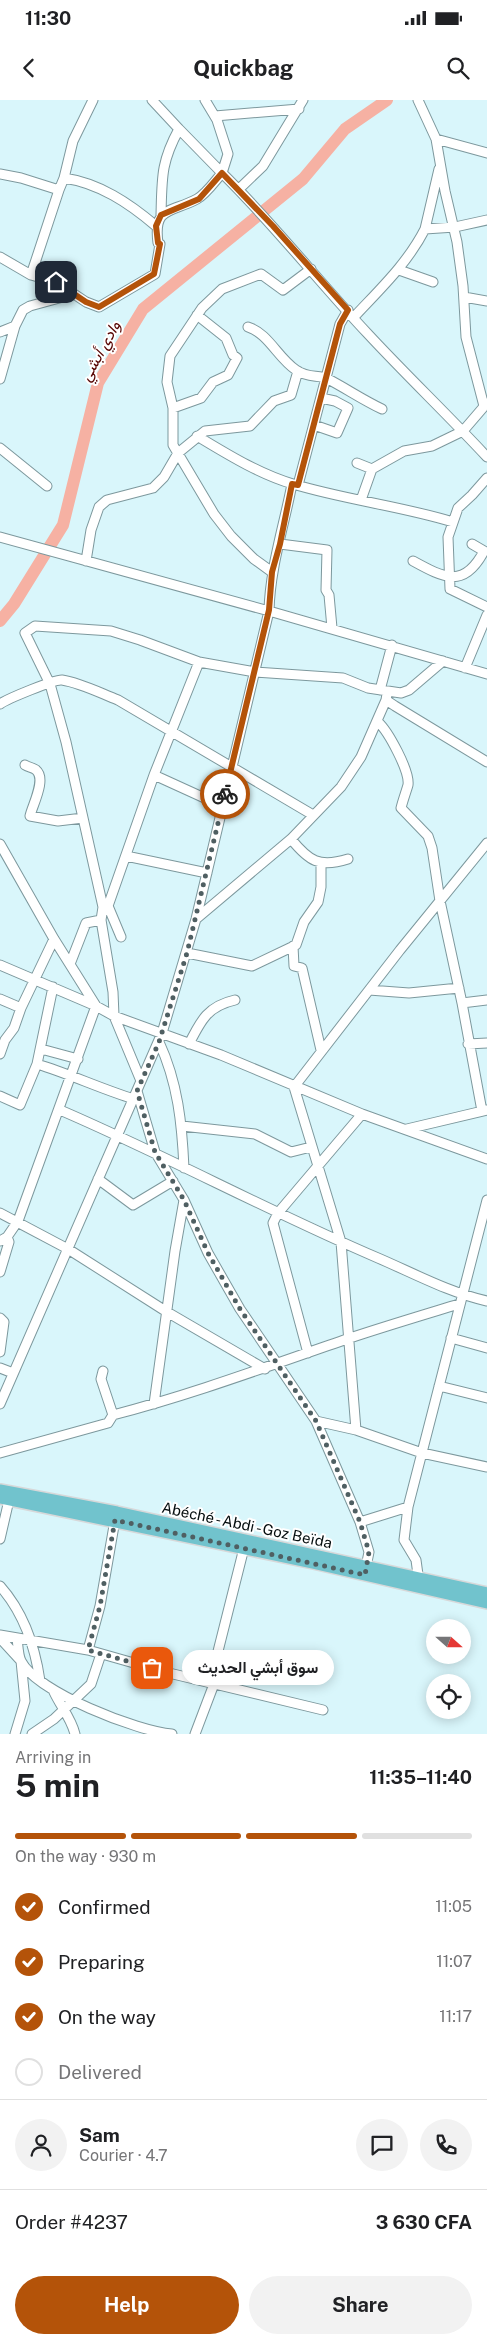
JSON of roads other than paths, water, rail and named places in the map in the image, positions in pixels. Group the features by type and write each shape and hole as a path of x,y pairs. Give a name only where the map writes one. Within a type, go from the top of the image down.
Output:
{"main road":[{"name":"Abéché - Abdi - Goz Beïda","path":"0,1490 263,1548"},
{"path":"4,1499 115,1520 244,1548 263,1548 419,1583 487,1593"},
{"path":"419,1583 453,1596 487,1603"}],"street":[{"path":"31,275 64,178 73,141 94,100"},
{"path":"152,100 273,226 351,314 487,457"},
{"path":"161,215 199,199 222,173 228,154 213,108 205,100"},
{"path":"361,500 372,469 404,451 432,446 463,431 486,405 466,337 464,296 455,227 436,139 418,100"},
{"path":"213,108 301,104"},
{"path":"241,193 263,166 301,104"},
{"path":"0,257 31,275 56,282 86,302 99,307 154,274 160,244 158,243 156,226 161,215 164,163 168,149 179,129"},
{"path":"436,139 487,153"},
{"path":"0,1404 162,1033 196,919 255,672 269,610 272,572 295,484 314,425 340,324 399,270 413,252 424,229 440,163"},
{"path":"0,174 21,178 59,190"},
{"path":"64,178 82,180 118,198 140,212 156,226"},
{"path":"424,229 455,227 487,220"},
{"path":"272,572 254,559 230,536 214,514 173,445 173,408 167,382 170,356 202,308 222,290 261,274 283,290 311,269"},
{"path":"399,270 433,282"},
{"path":"0,379 15,326 23,310 30,306 74,294"},
{"path":"464,296 487,301"},
{"path":"173,408 201,398 213,382 228,375 237,358 233,355 226,338 197,316"},
{"path":"0,332 15,326"},
{"path":"248,327 258,330 286,363 298,371 309,377 326,378 359,398 382,408"},
{"path":"86,561 91,530 99,507 107,500 153,488 164,477 178,453 205,431 250,426 274,401 291,395 298,371"},
{"path":"314,425 337,433 348,408 335,401 321,398"},
{"path":"197,436 236,459 295,484 361,500 415,510 453,522"},
{"path":"0,448 47,486"},
{"path":"357,463 372,469"},
{"path":"487,478 458,508 448,537 448,577 450,590 487,607"},
{"path":"0,537 269,610 487,674"},
{"path":"280,544 327,550 326,590 329,594 332,628"},
{"path":"413,561 448,577 468,573 476,566 484,552 472,544"},
{"path":"466,668 487,615"},
{"path":"121,937 105,907 66,742 50,684 25,633 35,626 111,631 199,662 255,672 343,678 385,694 487,762"},
{"path":"196,919 291,839 341,787 352,771 378,722 385,694 392,645"},
{"path":"141,1081 114,1016 114,992 102,920 105,907 126,856 170,731 199,662"},
{"path":"385,694 401,693 409,690 443,662"},
{"path":"0,704 14,696 60,680 88,688 118,700 313,815"},
{"path":"378,722 384,728 407,774 408,786 401,808 428,836 432,848 440,901 462,1003 468,1044 484,1110 406,1129"},
{"path":"25,765 36,769 39,774 38,794 30,816 58,821 83,818"},
{"path":"154,776 222,806"},
{"path":"291,839 306,857 321,863 334,863 348,859"},
{"path":"294,1086 368,990 487,843"},
{"path":"0,844 54,939 96,1006"},
{"path":"126,856 206,873"},
{"path":"187,953 252,966 293,946 300,939 304,922 318,902 321,887 321,863"},
{"path":"70,964 86,923 102,920"},
{"path":"0,1054 3,1038 14,1028 21,1008 54,939"},
{"path":"293,946 294,966 302,968 321,1050"},
{"path":"0,966 53,987 114,1016 162,1033 362,1114 487,1159"},
{"path":"0,1096 20,1105 37,1064 53,987"},
{"path":"368,990 408,993 458,988"},
{"path":"0,999 21,1008"},
{"path":"189,1044 201,1020 222,1003 236,1000"},
{"path":"462,1003 487,1000"},
{"path":"0,1272 8,1242 3,1239 18,1220 60,1110 96,1006"},
{"path":"159,1042 168,1062 177,1092 182,1126 184,1168"},
{"path":"468,1044 487,1043"},
{"path":"41,1049 78,1059"},
{"path":"37,1064 71,1075 106,1090 136,1095"},
{"path":"294,1086 341,1242 356,1430"},
{"path":"136,1095 155,1152 184,1200 208,1253 240,1309 316,1421 360,1522 369,1552 366,1571"},
{"path":"60,1110 155,1152 278,1214 462,1294 487,1301"},
{"path":"308,1353 273,1224 278,1214 362,1114"},
{"path":"182,1126 255,1134 291,1152 311,1147"},
{"path":"98,1179 134,1205 173,1181"},
{"path":"154,1404 174,1251 184,1200"},
{"path":"419,1583 416,1560 404,1540 408,1508 487,1200"},
{"path":"0,1213 18,1220 68,1249 167,1312 264,1369"},
{"path":"0,1453 108,1423 113,1415 264,1369 350,1338 459,1304"},
{"path":"0,1318 4,1322 0,1352"},
{"path":"451,1338 487,1348"},
{"path":"0,1368 13,1374"},
{"path":"103,1370 101,1379 113,1415"},
{"path":"439,1386 487,1398"},
{"path":"316,1421 356,1430 422,1453 487,1467"},
{"path":"0,1539 4,1499"},
{"path":"360,1522 408,1508"},
{"path":"88,1650 100,1606 115,1520"},
{"path":"195,1734 212,1683 244,1548"},
{"path":"0,1586 26,1623 38,1662 40,1681"},
{"path":"0,1636 88,1650 323,1710"},
{"path":"0,1636 40,1681 54,1692 73,1702 155,1733 172,1734"},
{"path":"16,1734 25,1701 17,1638"},
{"path":"32,1734 54,1720 63,1709 91,1684 101,1654"},
{"path":"54,1692 71,1719 75,1734"}],"waterway":[{"name":"وادي أبشي","path":"0,621 14,604 63,525 98,383 143,309 303,179 345,129 387,100"}],"place":[{"name":"سوق أبشي الحديث","path":"152,1668"}]}
